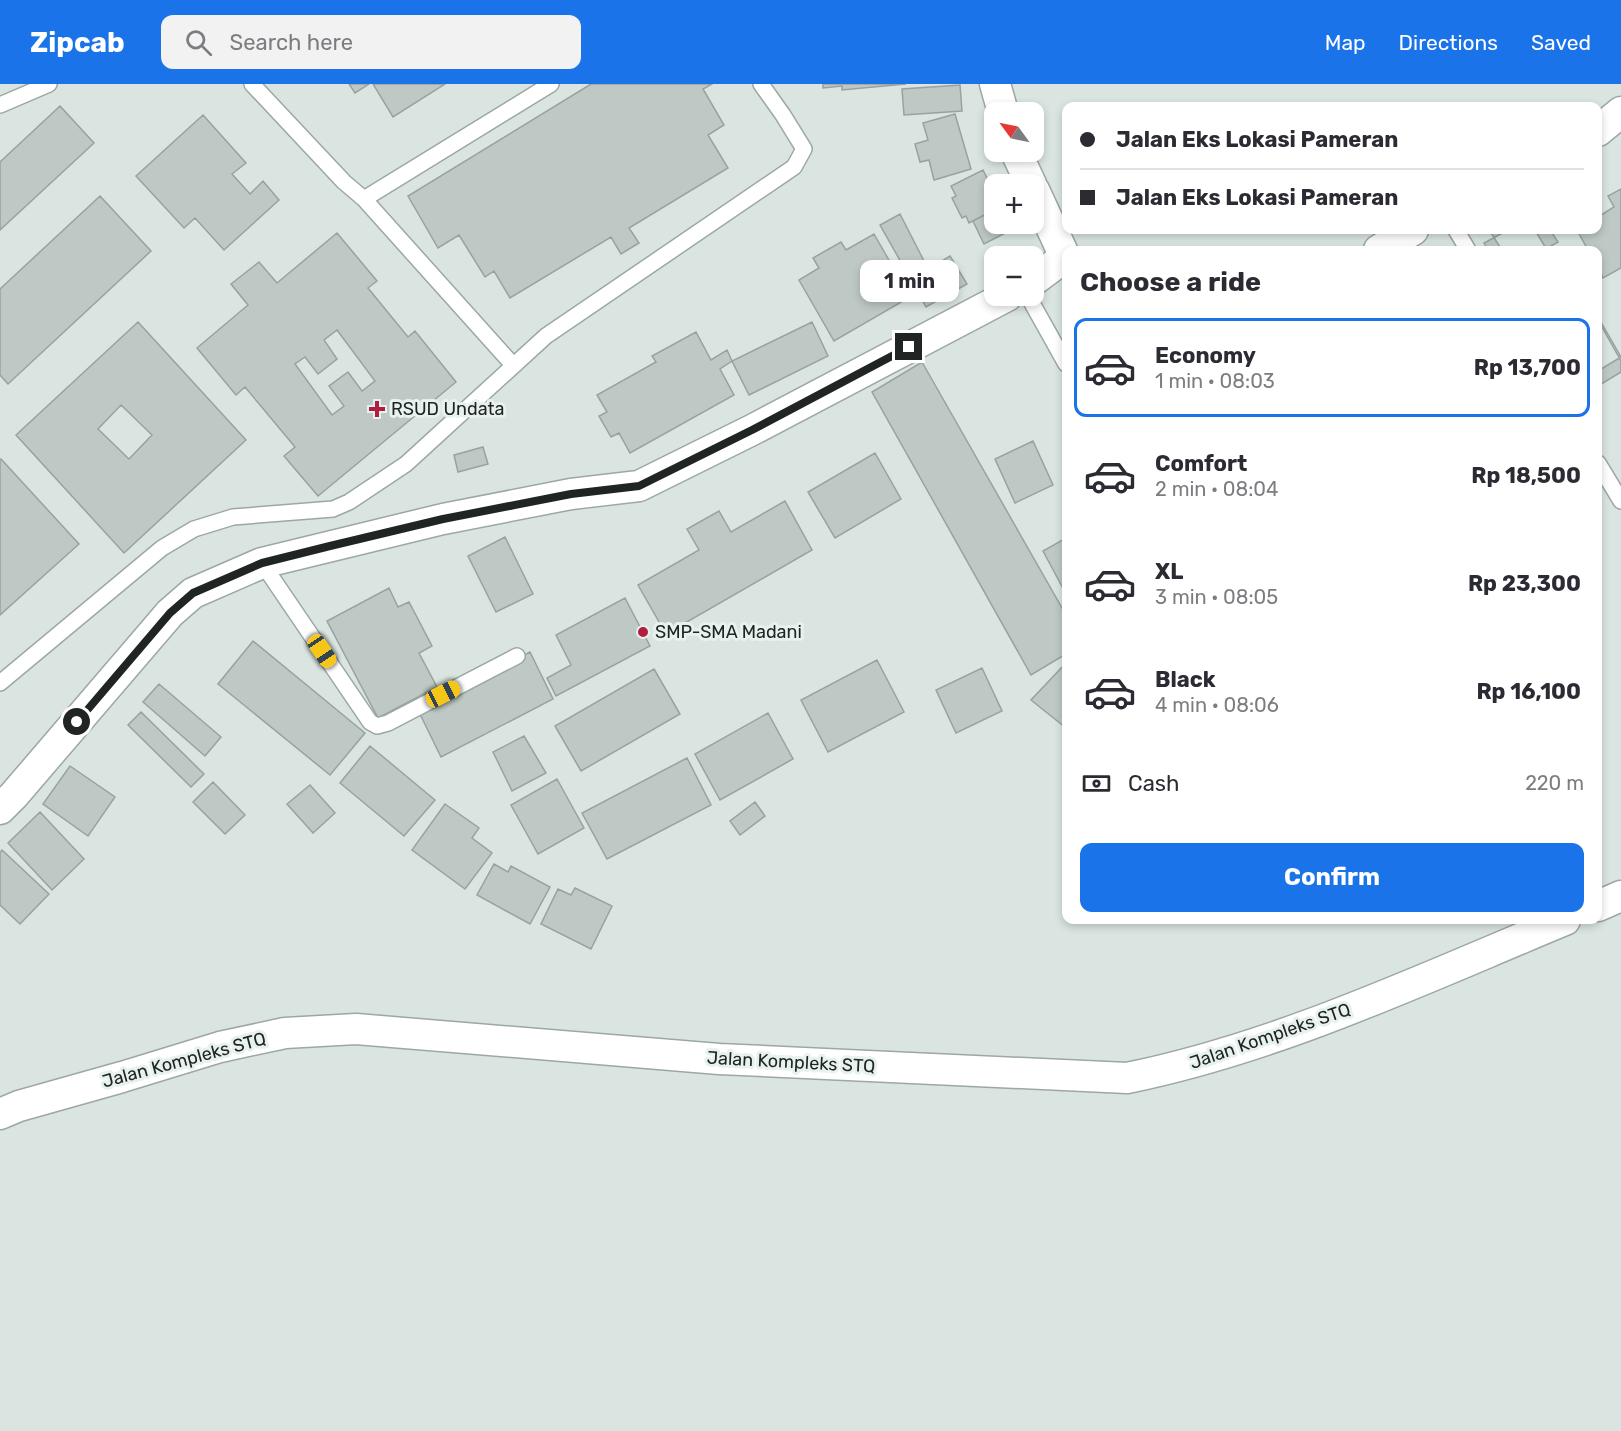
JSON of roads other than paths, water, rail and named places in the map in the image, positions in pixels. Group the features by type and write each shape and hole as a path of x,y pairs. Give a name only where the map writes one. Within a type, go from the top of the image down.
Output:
{"street":[{"path":"995,84 1000,102"},
{"path":"1602,128 1621,112"},
{"path":"1044,211 1062,250"},
{"path":"1386,246 1406,234"},
{"path":"1044,273 1062,261"},
{"path":"0,809 170,613 193,593 262,563 454,517 571,494 639,486 752,430 988,306"},
{"path":"1602,904 1621,896"},
{"name":"Jalan Kompleks STQ","path":"0,1114 19,1106 220,1047 285,1033 356,1029 719,1059 1127,1078 1177,1068 1290,1033 1555,924"}],"lane":[{"path":"0,105 49,84"},
{"path":"252,84 344,182 364,199 513,365"},
{"path":"364,199 551,84"},
{"path":"0,683 162,548 194,530 233,517 333,509 349,502 406,465 546,336 794,167 804,149 761,84"},
{"path":"1034,306 1062,357"},
{"path":"1602,469 1621,501"},
{"path":"262,563 370,722 377,726 388,723 517,656"}],"place":[{"name":"RSUD Undata","path":"377,409"},
{"name":"SMP-SMA Madani","path":"643,632"}]}
